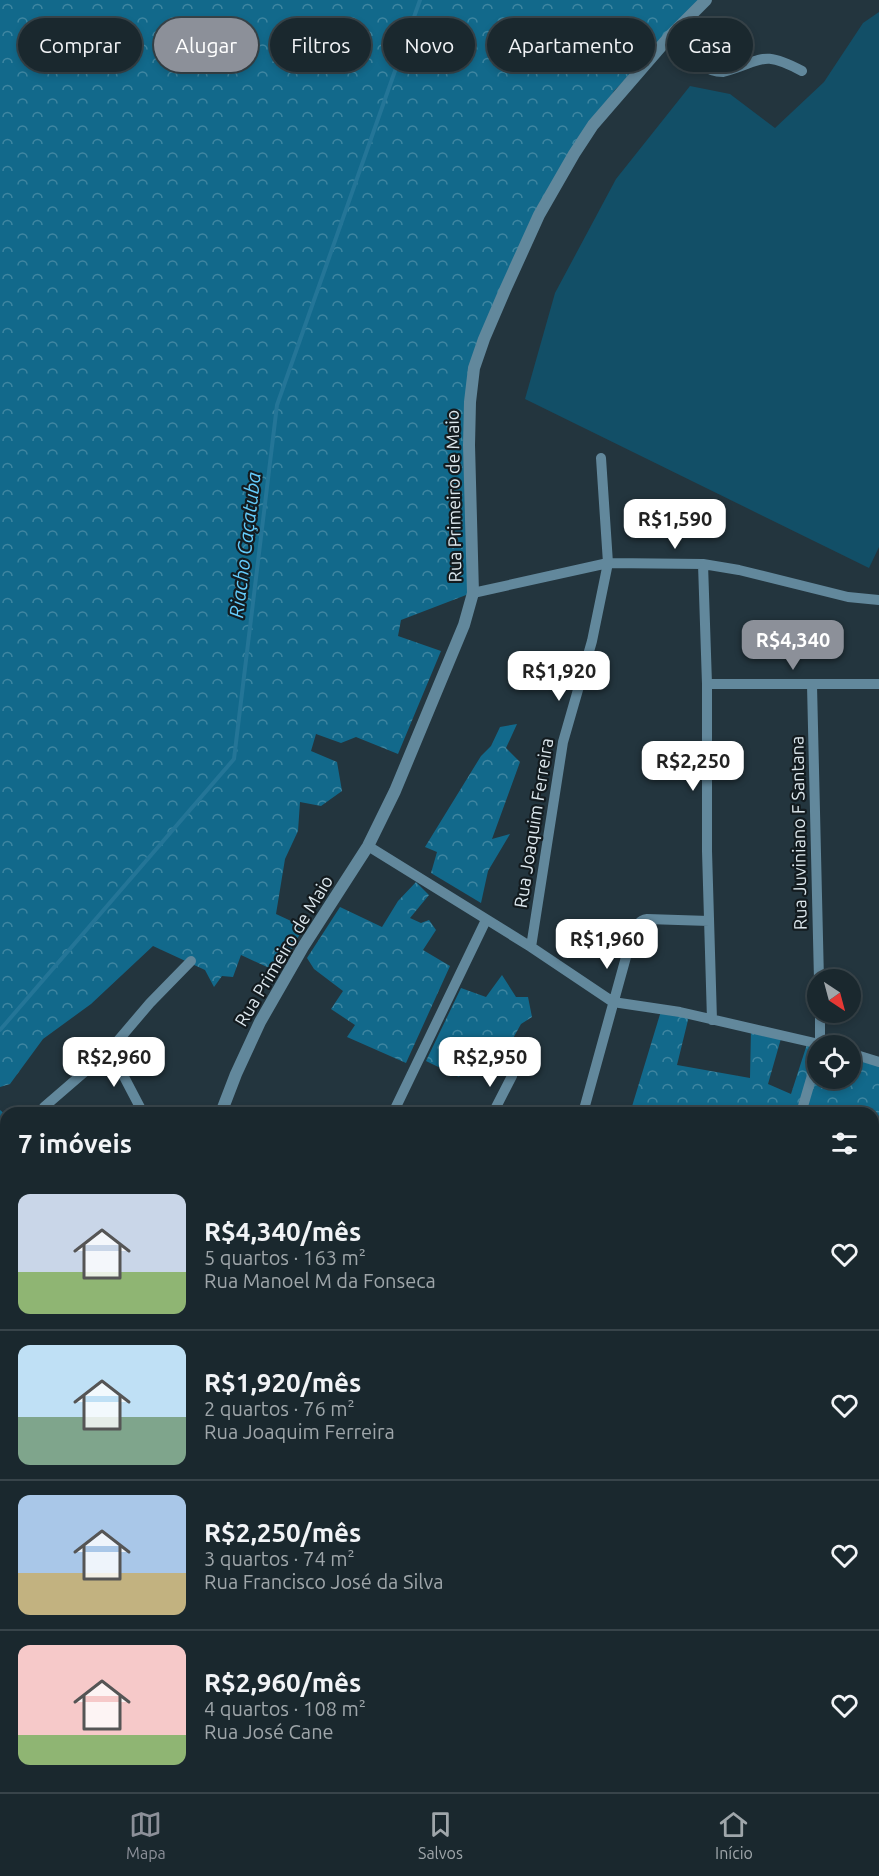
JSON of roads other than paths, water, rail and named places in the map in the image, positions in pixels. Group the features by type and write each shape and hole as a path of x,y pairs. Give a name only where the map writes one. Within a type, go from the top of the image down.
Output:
{"street":[{"name":"Rua Primeiro de Maio","path":"688,18 706,0"},
{"name":"Rua Primeiro de Maio","path":"223,1107 260,1022 303,947 368,846 395,791 464,625 473,593 470,402 474,368 484,339 539,214 574,154 593,125 667,39"},
{"path":"753,63 770,57 784,61 802,71"},
{"name":"Rua Joaquim Ferreira","path":"531,947 562,742 592,641 608,563 601,458"},
{"path":"473,593 608,563 703,564 739,570 848,597 879,600"},
{"path":"703,564 712,1020"},
{"path":"707,684 879,684"},
{"name":"Rua Juviniano F Santana","path":"812,685 819,969"},
{"path":"368,846 531,947 613,1002 680,1012 807,1041"},
{"path":"585,1107 631,939 639,922 647,919 709,921"},
{"path":"396,1107 486,920"},
{"path":"44,1107 110,1050 150,1003 191,961"},
{"path":"110,1050 140,1107"},
{"path":"861,1056 879,1062"},
{"path":"496,1107 512,1076"},
{"path":"803,1107 808,1089"}],"waterway":[{"name":"Riacho Caçatuba","path":"0,1030 234,759 277,405 420,0"}]}
